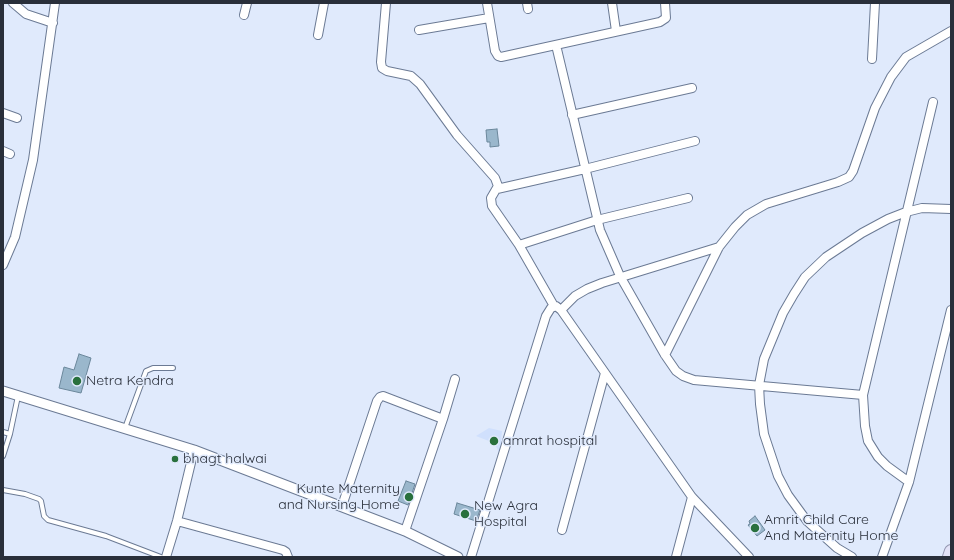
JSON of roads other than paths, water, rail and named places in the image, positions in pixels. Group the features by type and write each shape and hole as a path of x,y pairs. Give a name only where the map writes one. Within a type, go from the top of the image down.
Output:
{"main road":[{"path":"949,557 951,551"}],"street":[{"path":"13,3 26,14 53,23"},
{"path":"3,265 15,238 33,160 55,3"},
{"path":"244,15 247,3"},
{"path":"318,35 324,3"},
{"path":"386,3 381,62 382,68 387,71 411,76 420,84 457,135 496,178 498,184 497,189 491,197 491,203 558,308 692,497 749,557"},
{"path":"487,3 495,51 499,56 507,56 663,21 665,20 666,16 665,3"},
{"path":"612,3 616,31"},
{"path":"872,59 875,3"},
{"path":"419,30 489,18"},
{"path":"665,355 719,247 735,227 746,215 766,204 838,182 849,177 853,171 875,108 891,77 909,55 951,31"},
{"path":"556,45 597,220 604,240 620,276 665,355 676,371 683,376 694,380 863,395"},
{"path":"572,114 692,88"},
{"path":"909,482 887,466 878,457 868,441 865,426 863,395 933,102"},
{"path":"3,113 17,118"},
{"path":"497,189 696,141"},
{"path":"519,245 597,220 688,198"},
{"path":"852,557 837,548 815,529 796,507 778,476 764,434 760,404 759,385 764,359 783,313 805,277 826,257 856,236 888,219 906,212 922,208 951,209"},
{"path":"471,557 546,316 550,309 558,308 587,289 620,276 719,247"},
{"path":"882,557 909,482 951,310"},
{"path":"562,530 605,373"},
{"path":"405,531 455,379"},
{"path":"3,391 194,450 405,531 458,557"},
{"path":"342,506 377,401 380,397 383,396 443,419"},
{"path":"166,557 177,521 194,450"},
{"path":"676,557 692,497"},
{"path":"177,521 283,550 286,552 288,557"}],"lane":[{"path":"124,428 146,371 153,368 173,368"},
{"path":"3,456 10,434 18,396"},
{"path":"3,432 10,434"},
{"path":"3,490 25,494 39,499 41,501 44,516 48,520 106,536 161,557"}],"place":[{"name":"Netra Kendra","path":"77,381"},
{"name":"amrat hospital","path":"494,441"},
{"name":"bhagt halwai","path":"175,459"},
{"name":"Kunte Maternity and Nursing Home","path":"409,497"},
{"name":"New Agra Hospital","path":"465,514"},
{"name":"Amrit Child Care And Maternity Home","path":"755,528"}]}
